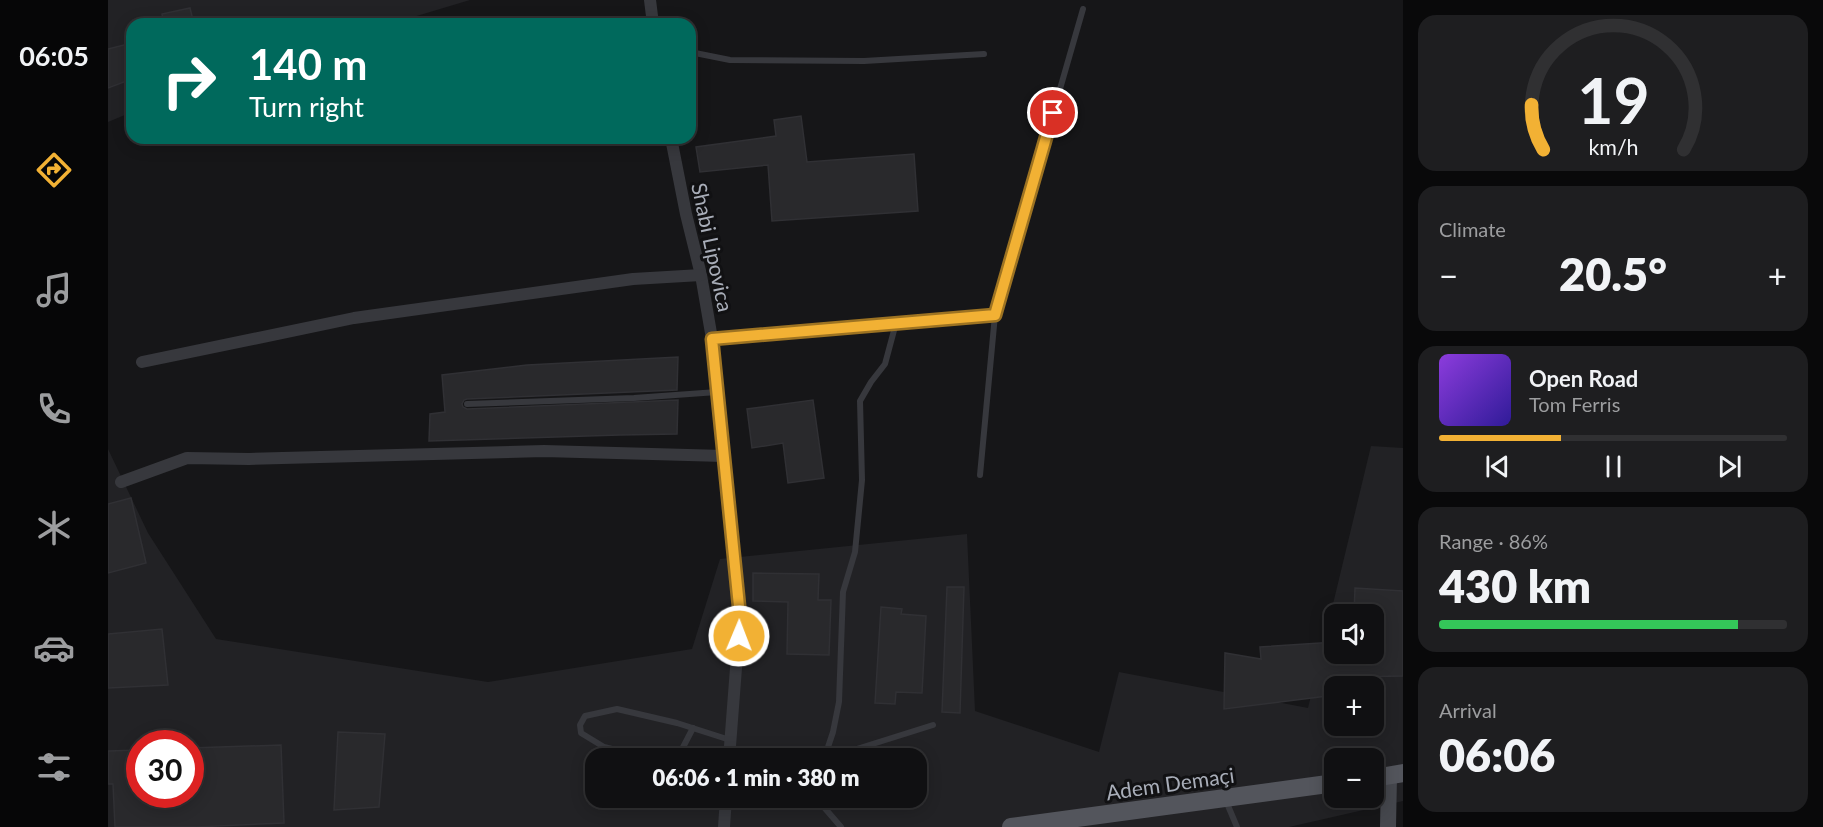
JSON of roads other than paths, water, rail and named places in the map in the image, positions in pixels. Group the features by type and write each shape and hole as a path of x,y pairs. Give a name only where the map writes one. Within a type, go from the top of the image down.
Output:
{"main road":[{"name":"Adem Demaçi","path":"1011,827 1324,784"}],"street":[{"path":"650,0 652,18"},
{"name":"Shabi Lipovica","path":"672,144 701,275 712,339 740,616 730,748"},
{"path":"142,362 354,318 633,279 701,275"},
{"path":"121,482 187,458 249,459 544,451 724,456"},
{"path":"1388,827 1389,776"},
{"path":"724,827 725,808"}],"lane":[{"path":"980,475 995,315 1083,9"},
{"path":"696,53 730,60 864,61 984,54"},
{"path":"712,339 995,315"},
{"path":"828,748 839,702 843,592 855,552 862,480 860,401 885,364 896,323"},
{"path":"466,404 634,398 717,392"},
{"path":"608,748 581,732 580,725 585,716 617,709 693,728 727,748"},
{"path":"860,748 933,725"},
{"path":"683,748 693,728"},
{"path":"1225,798 1236,827"},
{"path":"825,808 841,827"}]}
